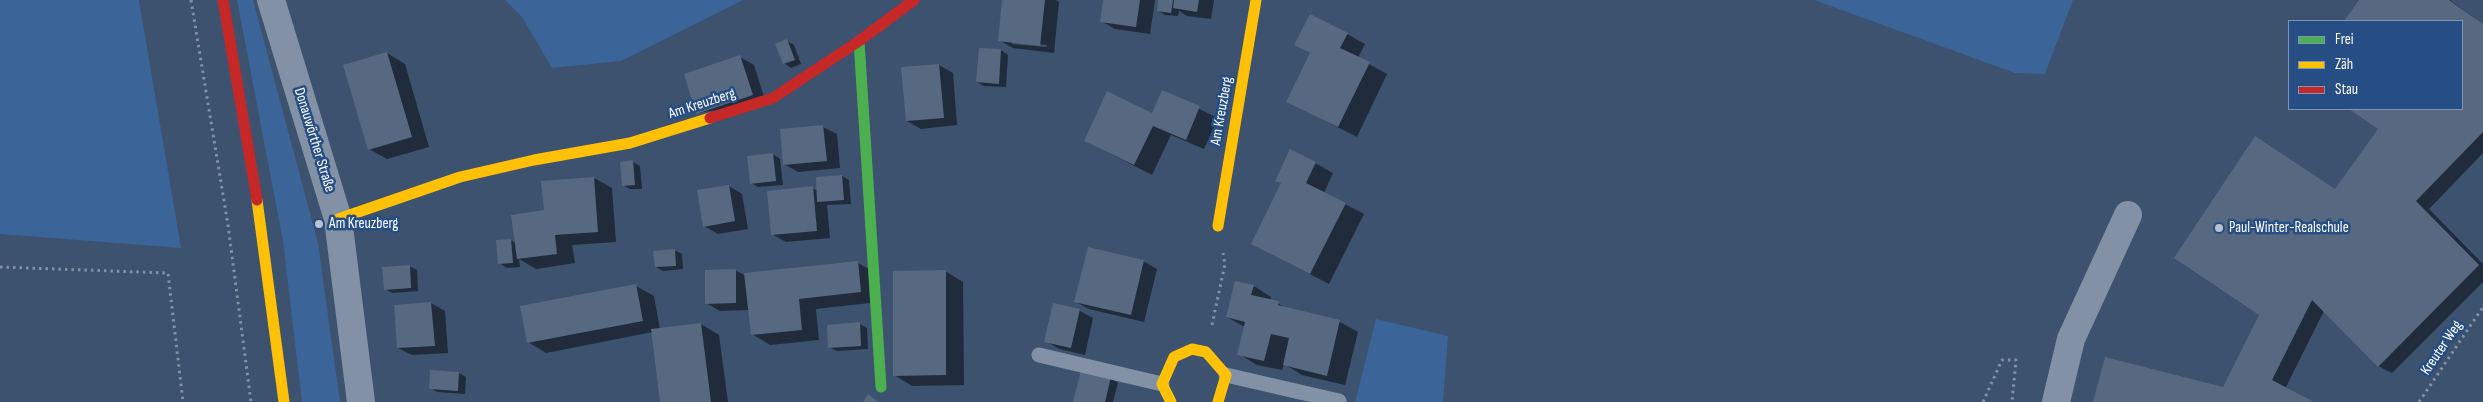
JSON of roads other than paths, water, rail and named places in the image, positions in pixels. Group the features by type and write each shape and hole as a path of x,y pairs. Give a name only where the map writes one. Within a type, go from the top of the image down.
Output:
{"street":[{"path":"223,0 258,204 284,402"},
{"name":"Donauwörther Straße","path":"271,0 338,219 361,402"},
{"name":"Am Kreuzberg","path":"338,219 460,177 534,160 630,143 773,98 859,41 914,0"},
{"name":"Am Kreuzberg","path":"1218,226 1256,0"},
{"path":"859,41 881,387"},
{"path":"2056,402 2071,339 2128,215"},
{"path":"1171,402 1162,384 1174,357 1192,349 1206,352 1226,375 1218,402"}],"lane":[{"path":"1039,355 1162,384"},
{"path":"1226,375 1339,401"}],"place":[{"name":"Am Kreuzberg","path":"319,224"},
{"name":"Paul-Winter-Realschule","path":"2219,228"}]}
